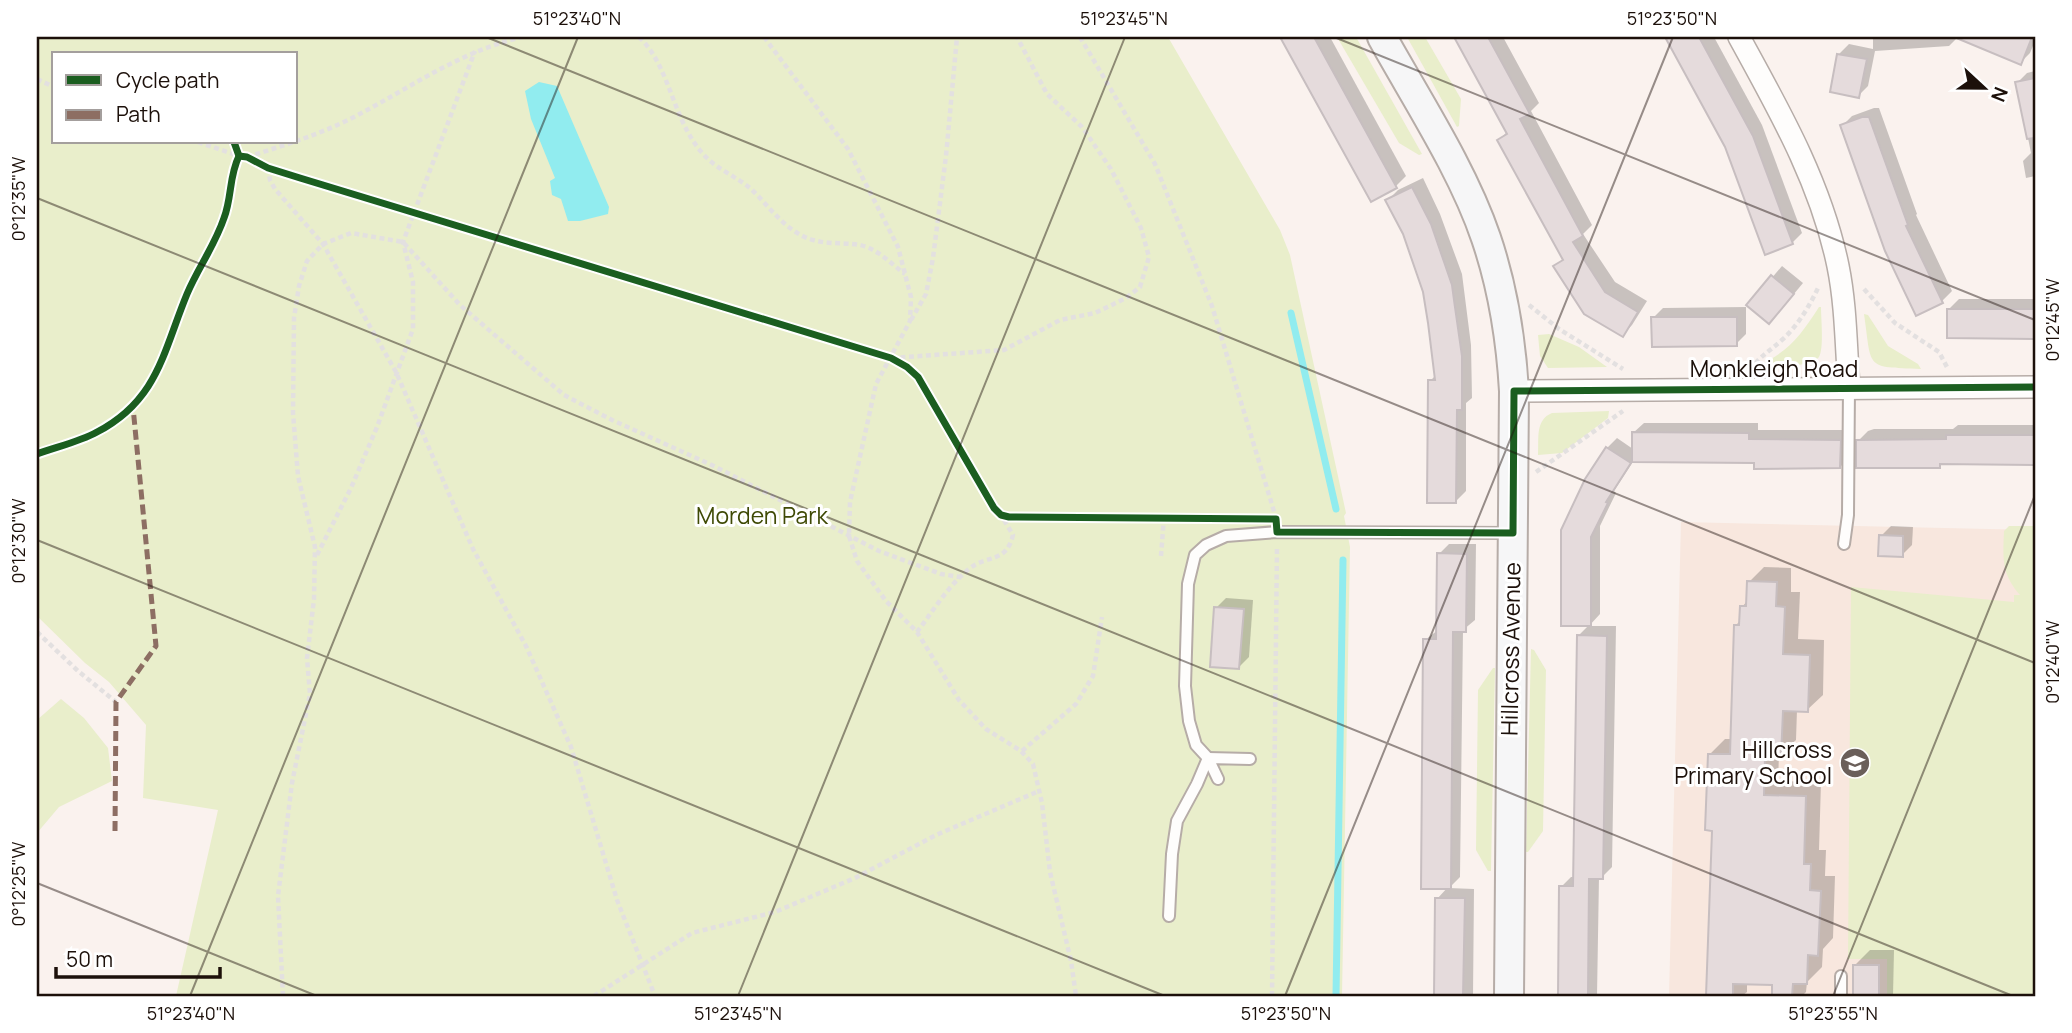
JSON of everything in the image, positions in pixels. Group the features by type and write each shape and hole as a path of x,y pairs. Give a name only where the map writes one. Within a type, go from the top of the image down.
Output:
{"street":[{"name":"Hillcross Avenue","path":"1382,37 1470,198 1486,236 1499,281 1507,326 1514,391 1508,996"},
{"path":"1747,39 1802,155 1827,223 1844,307 1849,387"},
{"name":"Monkleigh Road","path":"1514,391 2035,387"}],"lane":[{"path":"1844,544 1848,514 1849,387"},
{"path":"1218,779 1208,758 1196,746 1189,721 1185,686 1188,584 1195,555 1206,545 1226,536 1277,532 1513,533"},
{"path":"1208,758 1250,759"},
{"path":"1169,916 1177,821 1208,758"},
{"path":"1841,976 1841,996"}],"path":[{"path":"298,142 348,119 444,65 475,51 522,37"},
{"path":"639,37 648,45 662,71 674,106 707,159 751,189 791,230 822,243 859,245 878,252 905,274"},
{"path":"764,37 848,149 898,247 911,297 911,321"},
{"path":"957,37 946,156 926,294 876,384 850,502 849,536 857,561 886,601 917,632 958,700 986,729 1021,751 1033,764 1050,872 1071,961 1076,996"},
{"path":"891,358 1004,350 1060,320 1095,313 1126,298 1140,287 1149,257 1141,228 1111,169 1082,127 1047,94 1017,37"},
{"path":"1080,37 1155,164 1212,306 1276,519 1272,996"},
{"path":"315,559 351,488 377,427 413,329 413,282 403,242 475,51"},
{"path":"204,144 243,156 279,172"},
{"path":"235,144 243,156"},
{"path":"232,168 243,156 286,144"},
{"path":"268,168 275,189 323,244 396,372 473,549 526,646 571,747 617,900 655,996"},
{"path":"401,208 427,216"},
{"path":"283,996 278,896 292,783 310,694 307,658 314,599 315,559 315,547 298,476 293,413 294,318 299,286 307,261 323,244 351,233 403,242 460,305 565,395 612,420 714,466 849,536 916,566 960,577"},
{"path":"1738,388 1761,355 1783,338 1808,309 1835,254"},
{"path":"1499,281 1559,329 1622,367 1628,389 1623,411 1535,473"},
{"path":"1860,284 1895,323 1939,352 1959,387"},
{"path":"878,354 907,367"},
{"path":"917,632 960,577 979,562 999,557 1007,550 1013,535 1005,516 994,508"},
{"path":"1151,517 1177,517"},
{"path":"1161,556 1164,517"},
{"path":"1264,519 1276,519"},
{"path":"1021,751 1076,704 1093,676 1102,617"},
{"path":"37,632 116,702"},
{"path":"594,996 692,933 786,907 855,878 936,835 1039,790"}],"shaded area":[{"name":"Hillcross Primary School","path":"1681,522 2035,530 2035,996 1669,996"}],"green space":[{"name":"Morden Park","path":"37,37 1168,37 1280,230 1290,255 1346,513 1344,516 1350,547 1342,996 176,996 218,810 143,798 146,725 109,682 85,663 37,616"},
{"path":"1337,37 1356,37 1422,154 1419,155 1399,143"},
{"path":"1407,37 1425,37 1461,99 1459,126 1457,127"},
{"path":"1819,307 1822,333 1819,357 1800,365 1760,368 1760,365 1794,341"},
{"path":"1864,314 1868,315 1888,346 1918,364 1921,369 1889,367 1874,361 1868,346"},
{"path":"1549,334 1579,347 1607,367 1548,368 1540,356 1538,335"},
{"path":"1609,411 1608,418 1562,453 1538,455 1540,425 1547,416 1552,413"},
{"path":"2009,526 2035,526 2035,996 1887,996 1887,959 1848,959 1851,587 2014,602 2014,595 2020,595 2009,580 2004,557 2004,531"},
{"path":"1531,649 1546,670 1543,831 1526,852"},
{"path":"1493,668 1491,871 1488,871 1476,850 1478,690"},
{"path":"61,699 84,718 108,748 112,781 59,807 37,833 37,720"}],"water":[{"path":"539,82 557,86 609,207 608,214 568,221 561,199 552,195 550,181 555,178 531,119 525,91"}],"building":[{"path":"1280,37 1314,37 1397,188 1371,202"},
{"path":"1454,37 1488,37 1530,114 1520,119 1583,236 1573,242 1605,292 1638,312 1623,337 1584,314 1553,266 1563,260 1497,140 1507,134"},
{"path":"1665,37 1699,37 1753,136 1793,244 1765,255 1725,147"},
{"path":"1954,37 2032,37 2021,65"},
{"path":"1837,54 1867,59 1859,98 1830,92"},
{"path":"2035,78 2035,138 2027,139 2015,82"},
{"path":"1869,117 1908,225 1906,226 1943,303 1916,316 1885,251 1840,125"},
{"path":"1412,187 1431,224 1452,285 1462,356 1462,410 1457,410 1456,503 1427,503 1428,380 1435,380 1428,323 1423,292 1403,234 1385,200"},
{"path":"1771,275 1794,294 1769,324 1746,305"},
{"path":"1947,309 2035,309 2035,339 1947,338"},
{"path":"1651,317 1737,317 1737,346 1652,347"},
{"path":"1632,432 1749,433 1749,439 1841,440 1840,468 1754,469 1754,463 1632,462"},
{"path":"1946,435 2035,435 2035,465 1940,464 1940,468 1856,468 1856,440 1946,439"},
{"path":"1606,447 1631,463 1606,502 1608,503 1591,537 1591,626 1561,626 1561,530 1585,479"},
{"path":"1879,535 1903,536 1903,557 1878,556"},
{"path":"1437,553 1467,554 1466,632 1453,632 1451,889 1421,889 1423,639 1436,639"},
{"path":"1747,581 1777,582 1776,606 1785,607 1783,654 1810,655 1808,712 1783,711 1781,757 1765,757 1764,795 1806,796 1804,864 1811,864 1810,890 1821,891 1818,956 1808,955 1807,984 1793,984 1792,996 1772,996 1772,985 1733,984 1733,996 1706,996 1712,831 1705,830 1708,754 1730,754 1734,625 1739,625 1740,606 1746,606"},
{"path":"1214,607 1244,609 1239,669 1210,667"},
{"path":"1577,635 1607,636 1603,879 1589,879 1588,996 1558,996 1559,886 1573,886"},
{"path":"1435,898 1465,898 1463,996 1434,996"},
{"path":"1853,965 1879,965 1879,996 1853,996"}],"waterway":[{"path":"1291,313 1336,509"},
{"path":"1336,996 1343,560"}],"marked path":[{"path":"115,831 116,702 156,646 133,407"}],"cycle path":[{"path":"37,454 97,432 117,419 146,390 164,355 187,294 224,218 239,156 235,144"},
{"path":"239,156 300,178 891,358 918,377 994,508 1001,515 1009,517 1276,519 1277,532 1513,533 1514,391 2035,387"}],"place":[{"name":"Hillcross Primary School","path":"1855,763"}]}
